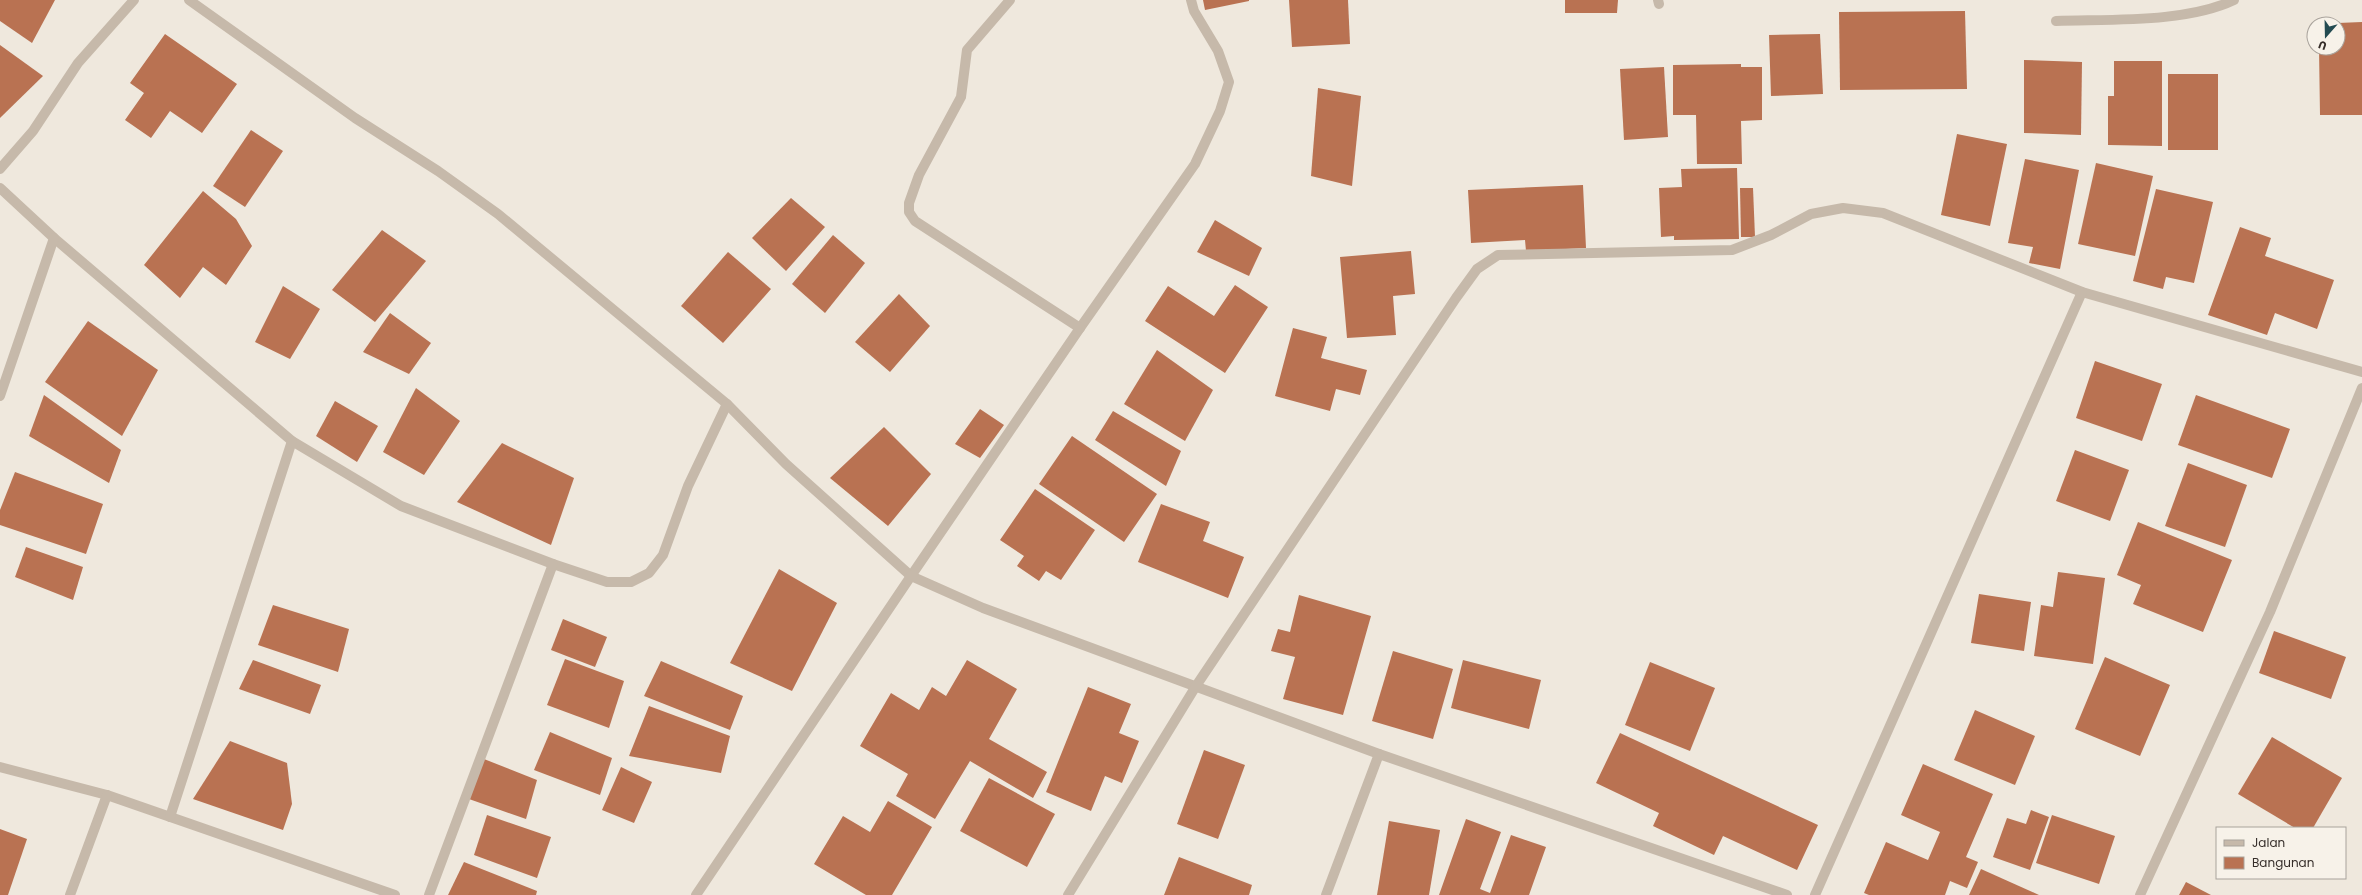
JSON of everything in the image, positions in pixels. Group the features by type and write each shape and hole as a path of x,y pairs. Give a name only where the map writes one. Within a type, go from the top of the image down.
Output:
{"street":[{"path":"0,169 33,131 78,63 134,0"},
{"path":"188,0 355,118 438,171 498,214 727,404 786,464 911,576 984,608 1379,754 1787,895"},
{"path":"1010,0 967,50 961,97 919,175 909,203 909,212 915,221 1080,328"},
{"path":"696,895 1080,328 1195,164 1220,111 1230,82 1218,51 1194,11 1191,0"},
{"path":"2056,21 2166,16 2222,6 2234,0"},
{"path":"0,188 54,238 292,441 400,506 553,564 607,582 631,582 649,574 663,554 688,486 727,404"},
{"path":"1068,895 1196,686 1456,298 1477,269 1498,255 1732,250 1771,235 1811,214 1843,208 1883,213 2082,292 2362,372"},
{"path":"0,396 54,238"},
{"path":"1815,895 2082,292"},
{"path":"2140,895 2270,612 2362,388"},
{"path":"170,817 292,441"},
{"path":"429,895 553,564"},
{"path":"1326,895 1379,754"},
{"path":"0,767 107,795 395,895"},
{"path":"70,895 107,795"}],"building":[{"path":"0,0 55,0 32,43 0,21"},
{"path":"1203,0 1249,0 1249,1 1205,10"},
{"path":"1289,0 1348,0 1350,44 1292,47"},
{"path":"1565,0 1618,0 1617,13 1565,13"},
{"path":"1965,11 1967,89 1840,90 1839,12"},
{"path":"2362,22 2362,115 2320,115 2319,56 2346,56 2346,23"},
{"path":"165,34 237,84 202,133 170,111 151,138 125,120 144,93 130,83"},
{"path":"1820,34 1823,94 1771,96 1769,35"},
{"path":"0,45 43,76 0,118"},
{"path":"2024,60 2082,62 2081,135 2024,133"},
{"path":"2114,61 2162,61 2162,146 2108,145 2108,96 2114,96"},
{"path":"1741,64 1741,67 1762,67 1762,120 1741,121 1742,164 1697,164 1696,115 1673,115 1673,65"},
{"path":"1664,67 1668,137 1624,140 1620,69"},
{"path":"2168,74 2218,74 2218,150 2168,150"},
{"path":"1318,88 1361,96 1352,186 1311,176"},
{"path":"251,130 283,151 245,207 213,186"},
{"path":"1957,134 2007,144 1990,226 1941,215"},
{"path":"2025,159 2079,170 2060,269 2029,263 2033,247 2008,243"},
{"path":"2096,163 2153,176 2135,256 2078,244"},
{"path":"1737,168 1739,239 1674,240 1674,236 1661,237 1659,188 1682,187 1681,169"},
{"path":"1583,185 1586,248 1526,251 1525,240 1471,243 1468,190"},
{"path":"1740,188 1753,188 1755,237 1741,237"},
{"path":"2156,189 2213,202 2194,283 2166,277 2163,289 2133,281"},
{"path":"203,191 236,219 252,246 226,285 203,267 180,298 144,265"},
{"path":"791,198 825,227 786,271 752,238"},
{"path":"1215,220 1262,248 1249,276 1197,252"},
{"path":"2240,227 2271,238 2265,256 2334,280 2317,329 2275,313 2267,335 2208,315"},
{"path":"382,230 426,261 375,322 332,290"},
{"path":"833,235 865,263 825,313 792,284"},
{"path":"1411,251 1415,294 1393,296 1396,335 1347,338 1340,257"},
{"path":"728,252 771,289 723,343 681,306"},
{"path":"1235,285 1268,307 1225,373 1145,321 1168,286 1214,316"},
{"path":"283,286 320,309 290,359 255,342"},
{"path":"899,294 930,326 890,372 855,342"},
{"path":"390,313 431,343 409,374 363,352"},
{"path":"88,321 158,370 122,436 45,382"},
{"path":"1293,328 1327,337 1321,358 1367,370 1360,395 1336,389 1330,411 1275,396"},
{"path":"1157,350 1213,390 1185,441 1124,404"},
{"path":"2095,361 2162,384 2142,441 2076,418"},
{"path":"416,388 460,421 424,475 383,452"},
{"path":"44,395 121,450 109,483 29,436"},
{"path":"2196,395 2290,429 2272,478 2178,445"},
{"path":"335,401 378,426 357,462 316,436"},
{"path":"980,409 1004,425 980,458 955,444"},
{"path":"1113,411 1181,451 1166,486 1095,440"},
{"path":"884,427 931,474 888,526 830,478"},
{"path":"1072,436 1157,494 1124,542 1039,484"},
{"path":"502,443 574,478 551,545 457,502"},
{"path":"2075,450 2129,470 2110,521 2056,501"},
{"path":"2188,463 2247,485 2225,547 2165,526"},
{"path":"15,472 103,504 86,554 0,525 0,510"},
{"path":"1035,489 1095,530 1061,580 1046,571 1039,581 1017,566 1024,556 1000,540"},
{"path":"1161,504 1210,522 1203,541 1244,557 1228,598 1138,562"},
{"path":"2138,522 2232,560 2203,632 2133,604 2141,585 2117,575"},
{"path":"26,547 83,567 73,600 15,577"},
{"path":"779,569 837,603 792,691 730,663"},
{"path":"2058,572 2105,578 2093,664 2034,656 2041,605 2053,607"},
{"path":"1979,594 2031,602 2024,651 1971,643"},
{"path":"1299,595 1371,616 1343,715 1283,699 1295,657 1271,651 1278,629 1290,632"},
{"path":"273,605 349,629 338,672 258,645"},
{"path":"563,619 607,637 595,667 551,650"},
{"path":"2274,631 2346,657 2331,699 2259,673"},
{"path":"1393,651 1453,669 1433,739 1372,721"},
{"path":"2105,657 2170,685 2140,756 2075,729"},
{"path":"565,659 624,681 609,728 547,705"},
{"path":"253,660 321,685 310,714 239,689"},
{"path":"967,660 1017,689 989,739 1047,772 1033,798 970,761 935,819 896,796 908,774 860,746 891,693 919,710 932,687 946,696"},
{"path":"1463,660 1541,680 1529,729 1451,708"},
{"path":"661,661 743,696 730,730 644,696"},
{"path":"1650,662 1715,688 1690,751 1625,725"},
{"path":"1088,687 1131,704 1119,733 1139,741 1122,783 1105,776 1091,811 1046,792"},
{"path":"649,706 730,736 721,773 629,756"},
{"path":"1975,710 2035,736 2015,785 1954,760"},
{"path":"550,732 612,758 600,795 534,770"},
{"path":"1620,733 1818,825 1797,870 1723,836 1714,855 1653,826 1659,813 1596,783"},
{"path":"2272,737 2342,778 2314,827 2293,827 2238,794"},
{"path":"230,741 287,763 292,804 283,830 193,799"},
{"path":"1204,750 1245,765 1218,839 1177,824"},
{"path":"484,759 537,780 526,819 469,799"},
{"path":"1923,764 1993,794 1966,857 1978,862 1967,888 1950,881 1945,895 1869,895 1864,893 1886,842 1928,860 1940,832 1901,815"},
{"path":"621,767 652,782 634,823 602,810"},
{"path":"989,778 1055,814 1027,867 960,831"},
{"path":"888,801 932,827 892,895 866,895 814,864 843,816 870,832"},
{"path":"2031,810 2049,817 2030,870 1993,857 2007,818 2026,824"},
{"path":"487,815 551,837 537,878 474,855"},
{"path":"2052,815 2115,836 2099,884 2036,863"},
{"path":"1466,819 1501,832 1480,889 1490,893 1511,835 1546,847 1529,895 1439,895"},
{"path":"1389,821 1440,830 1429,895 1377,895"},
{"path":"0,829 27,839 8,895 0,895"},
{"path":"1179,857 1252,885 1249,895 1164,895"},
{"path":"464,862 537,891 536,895 448,895"},
{"path":"1981,869 2039,895 1969,895"},
{"path":"2186,882 2211,895 2179,895"}]}
